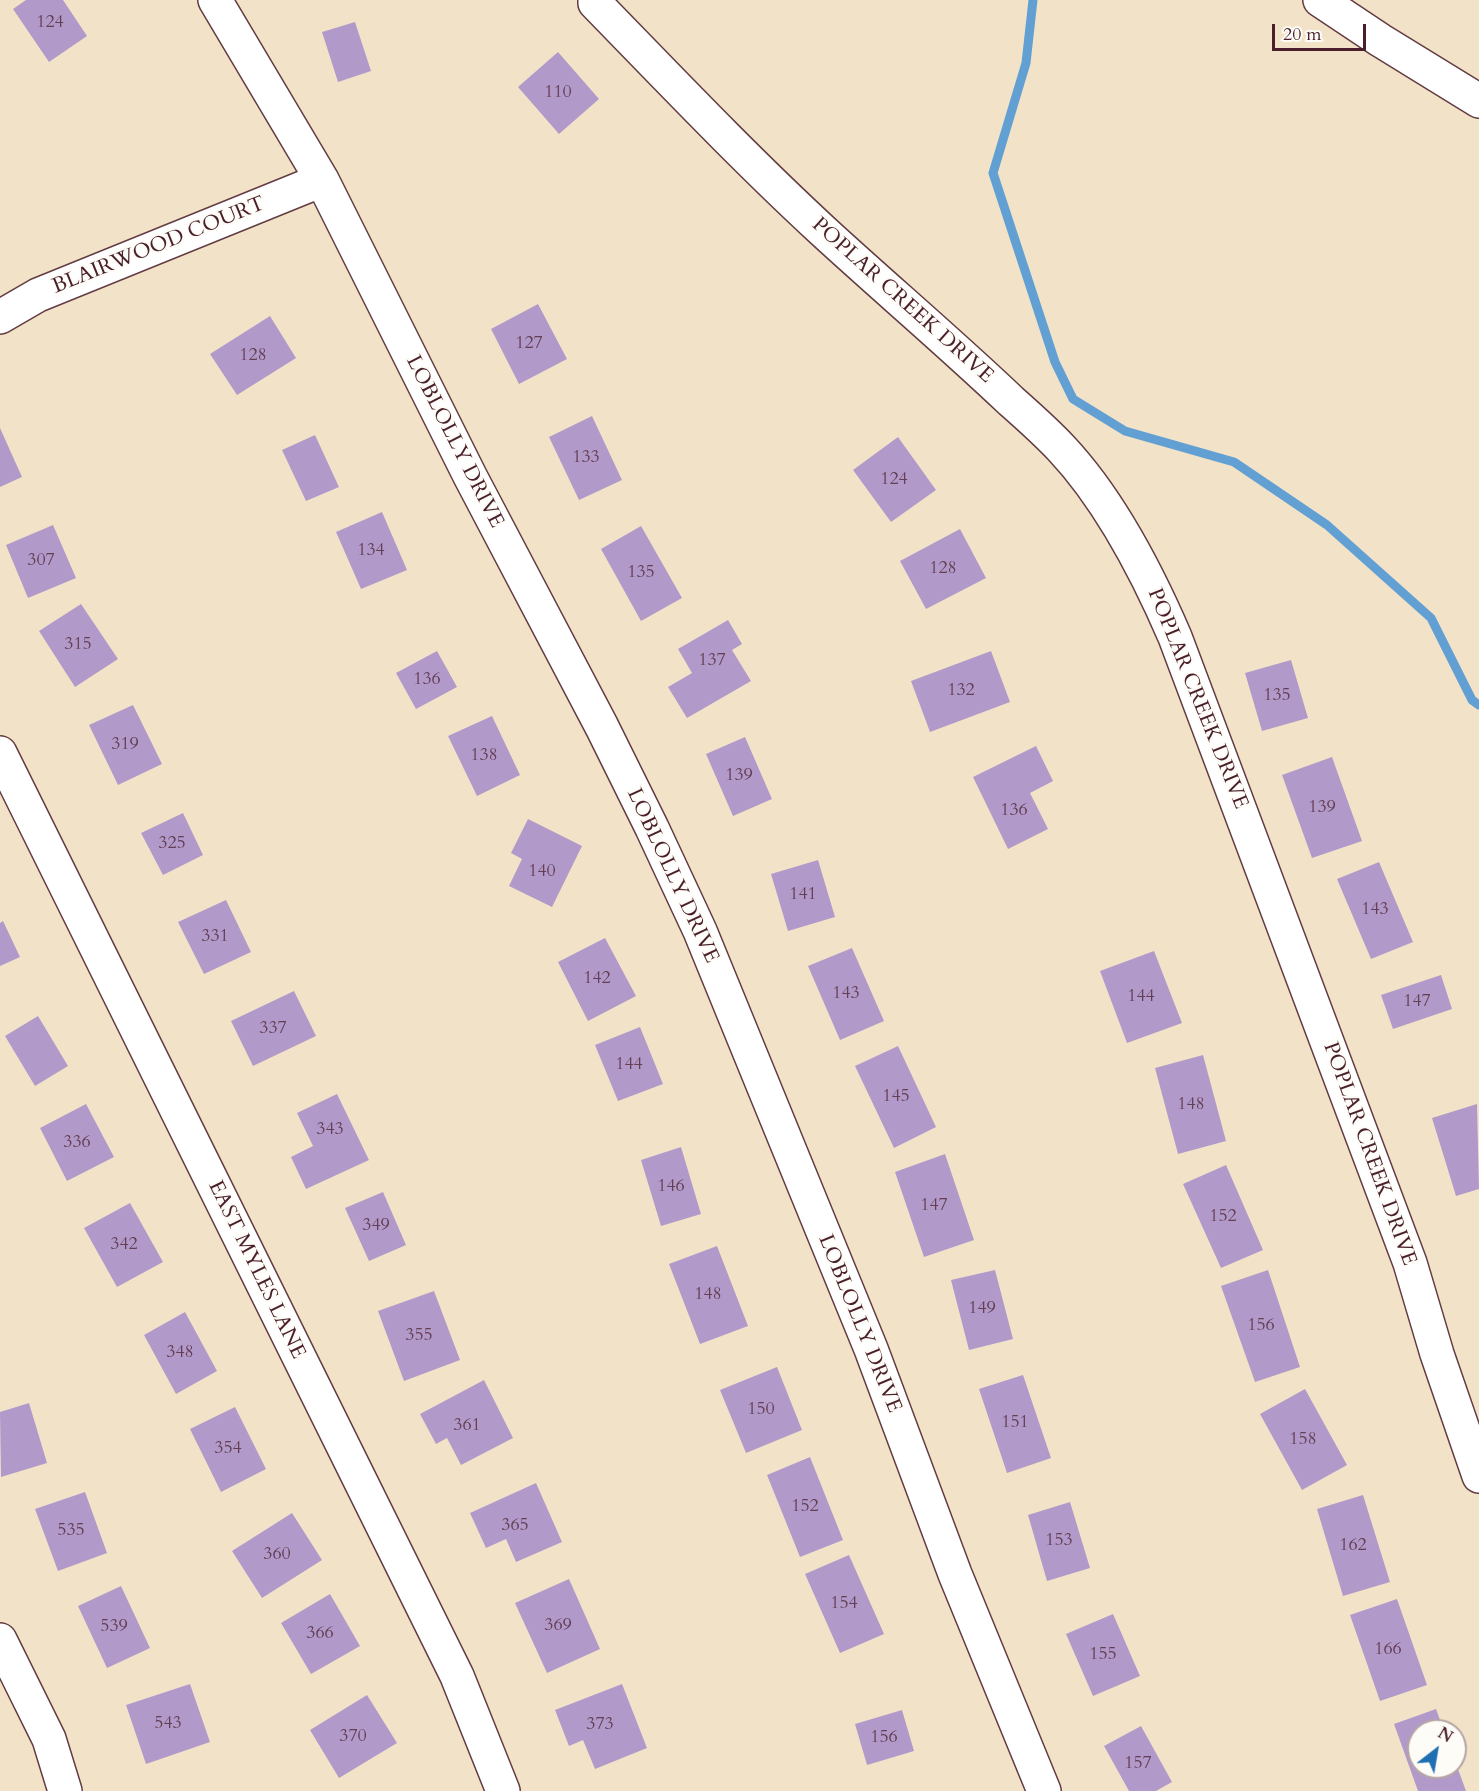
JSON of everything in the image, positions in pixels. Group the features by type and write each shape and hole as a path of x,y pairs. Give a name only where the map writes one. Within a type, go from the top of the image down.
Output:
{"street":[{"name":"LOBLOLLY DRIVE","path":"216,0 322,180 470,476 612,747 700,930 871,1349 955,1574 1044,1791"},
{"name":"POPLAR CREEK DRIVE","path":"595,0 707,119 822,231 978,369 1061,448 1095,492 1126,538 1153,586 1175,636 1410,1263 1437,1354 1479,1476"},
{"path":"1320,0 1479,101"},
{"name":"BLAIRWOOD COURT","path":"0,317 38,295 322,180"},
{"name":"EAST MYLES LANE","path":"0,753 457,1676 503,1791"},
{"path":"0,1640 49,1739 65,1791"}],"building":[{"path":"26,0 63,0 87,36 49,62 13,9"},
{"path":"355,22 371,71 338,82 322,32"},
{"path":"558,52 599,99 559,134 518,87"},
{"path":"538,304 567,359 519,384 491,329"},
{"path":"270,316 296,358 237,395 210,354"},
{"path":"592,416 622,480 579,500 549,437"},
{"path":"0,428 22,477 0,487"},
{"path":"315,435 339,487 306,501 282,450"},
{"path":"898,437 936,490 891,522 853,470"},
{"path":"382,512 407,570 361,589 336,532"},
{"path":"53,525 76,578 28,598 6,545"},
{"path":"641,526 682,598 641,621 601,549"},
{"path":"960,529 986,578 926,609 900,561"},
{"path":"81,604 118,659 75,687 39,631"},
{"path":"728,620 742,644 732,650 751,681 687,718 668,687 692,673 678,649"},
{"path":"437,651 457,687 416,709 396,673"},
{"path":"991,651 1010,702 930,732 911,681"},
{"path":"1291,660 1308,718 1262,731 1245,673"},
{"path":"133,705 162,764 118,785 89,725"},
{"path":"492,716 520,775 477,796 448,736"},
{"path":"745,737 772,799 733,816 706,754"},
{"path":"1036,746 1053,781 1030,793 1048,829 1008,849 973,777"},
{"path":"1332,757 1362,841 1312,858 1282,775"},
{"path":"183,813 203,855 163,875 141,833"},
{"path":"528,819 582,846 552,907 509,886 522,859 511,853"},
{"path":"818,860 835,917 788,931 771,874"},
{"path":"1379,862 1413,942 1371,959 1337,879"},
{"path":"226,900 251,952 204,974 178,922"},
{"path":"3,921 20,957 0,966 0,923"},
{"path":"605,938 636,996 588,1021 558,962"},
{"path":"852,948 884,1021 840,1040 808,966"},
{"path":"1154,951 1182,1023 1127,1043 1100,971"},
{"path":"1441,975 1452,1009 1393,1029 1381,995"},
{"path":"294,991 316,1036 253,1066 231,1021"},
{"path":"38,1016 68,1066 35,1086 5,1036"},
{"path":"640,1027 663,1084 618,1101 595,1045"},
{"path":"898,1046 936,1127 894,1148 855,1066"},
{"path":"1203,1055 1226,1141 1178,1154 1155,1068"},
{"path":"337,1094 369,1160 306,1189 291,1157 313,1146 297,1113"},
{"path":"86,1104 114,1157 67,1181 40,1128"},
{"path":"1477,1104 1479,1189 1456,1196 1432,1118"},
{"path":"681,1147 701,1214 661,1226 641,1160"},
{"path":"945,1154 974,1240 924,1257 895,1172"},
{"path":"1226,1165 1263,1250 1221,1268 1183,1184"},
{"path":"383,1192 406,1245 369,1261 345,1208"},
{"path":"130,1203 163,1262 117,1287 84,1228"},
{"path":"717,1246 748,1326 700,1344 669,1264"},
{"path":"995,1270 1013,1339 969,1350 951,1280"},
{"path":"1268,1270 1300,1367 1255,1382 1221,1286"},
{"path":"434,1291 460,1360 404,1381 378,1311"},
{"path":"185,1312 217,1371 176,1394 144,1335"},
{"path":"777,1367 802,1430 746,1453 720,1390"},
{"path":"1023,1375 1051,1458 1007,1473 979,1389"},
{"path":"484,1380 513,1438 461,1465 447,1438 436,1444 420,1414"},
{"path":"1305,1389 1347,1465 1302,1490 1260,1414"},
{"path":"29,1403 47,1463 1,1477 0,1412"},
{"path":"235,1407 266,1469 221,1492 190,1429"},
{"path":"810,1457 843,1540 800,1557 767,1475"},
{"path":"536,1483 562,1542 516,1562 506,1539 486,1548 470,1513"},
{"path":"85,1492 107,1553 58,1571 35,1509"},
{"path":"1363,1495 1390,1582 1343,1596 1317,1509"},
{"path":"1070,1502 1090,1568 1047,1581 1028,1515"},
{"path":"292,1513 322,1560 262,1598 232,1551"},
{"path":"849,1555 884,1634 840,1653 805,1574"},
{"path":"569,1579 600,1649 547,1673 515,1603"},
{"path":"121,1586 150,1648 107,1668 78,1606"},
{"path":"330,1594 360,1646 311,1674 281,1623"},
{"path":"1397,1599 1427,1685 1380,1701 1350,1615"},
{"path":"1113,1614 1140,1676 1093,1696 1066,1634"},
{"path":"190,1684 210,1742 146,1764 126,1705"},
{"path":"622,1684 647,1748 595,1769 583,1740 569,1746 555,1710"},
{"path":"367,1695 397,1743 339,1778 310,1730"},
{"path":"1436,1709 1440,1719 1408,1719"},
{"path":"902,1710 914,1751 867,1765 855,1724"},
{"path":"1407,1719 1407,1760 1394,1724"},
{"path":"1141,1726 1172,1782 1156,1791 1129,1791 1104,1746"},
{"path":"1414,1779 1462,1779 1466,1791 1418,1791"}],"waterway":[{"path":"1033,0 1026,63 993,173 1055,362 1073,399 1125,431 1234,462 1327,525 1431,618 1472,700 1479,705"}]}
